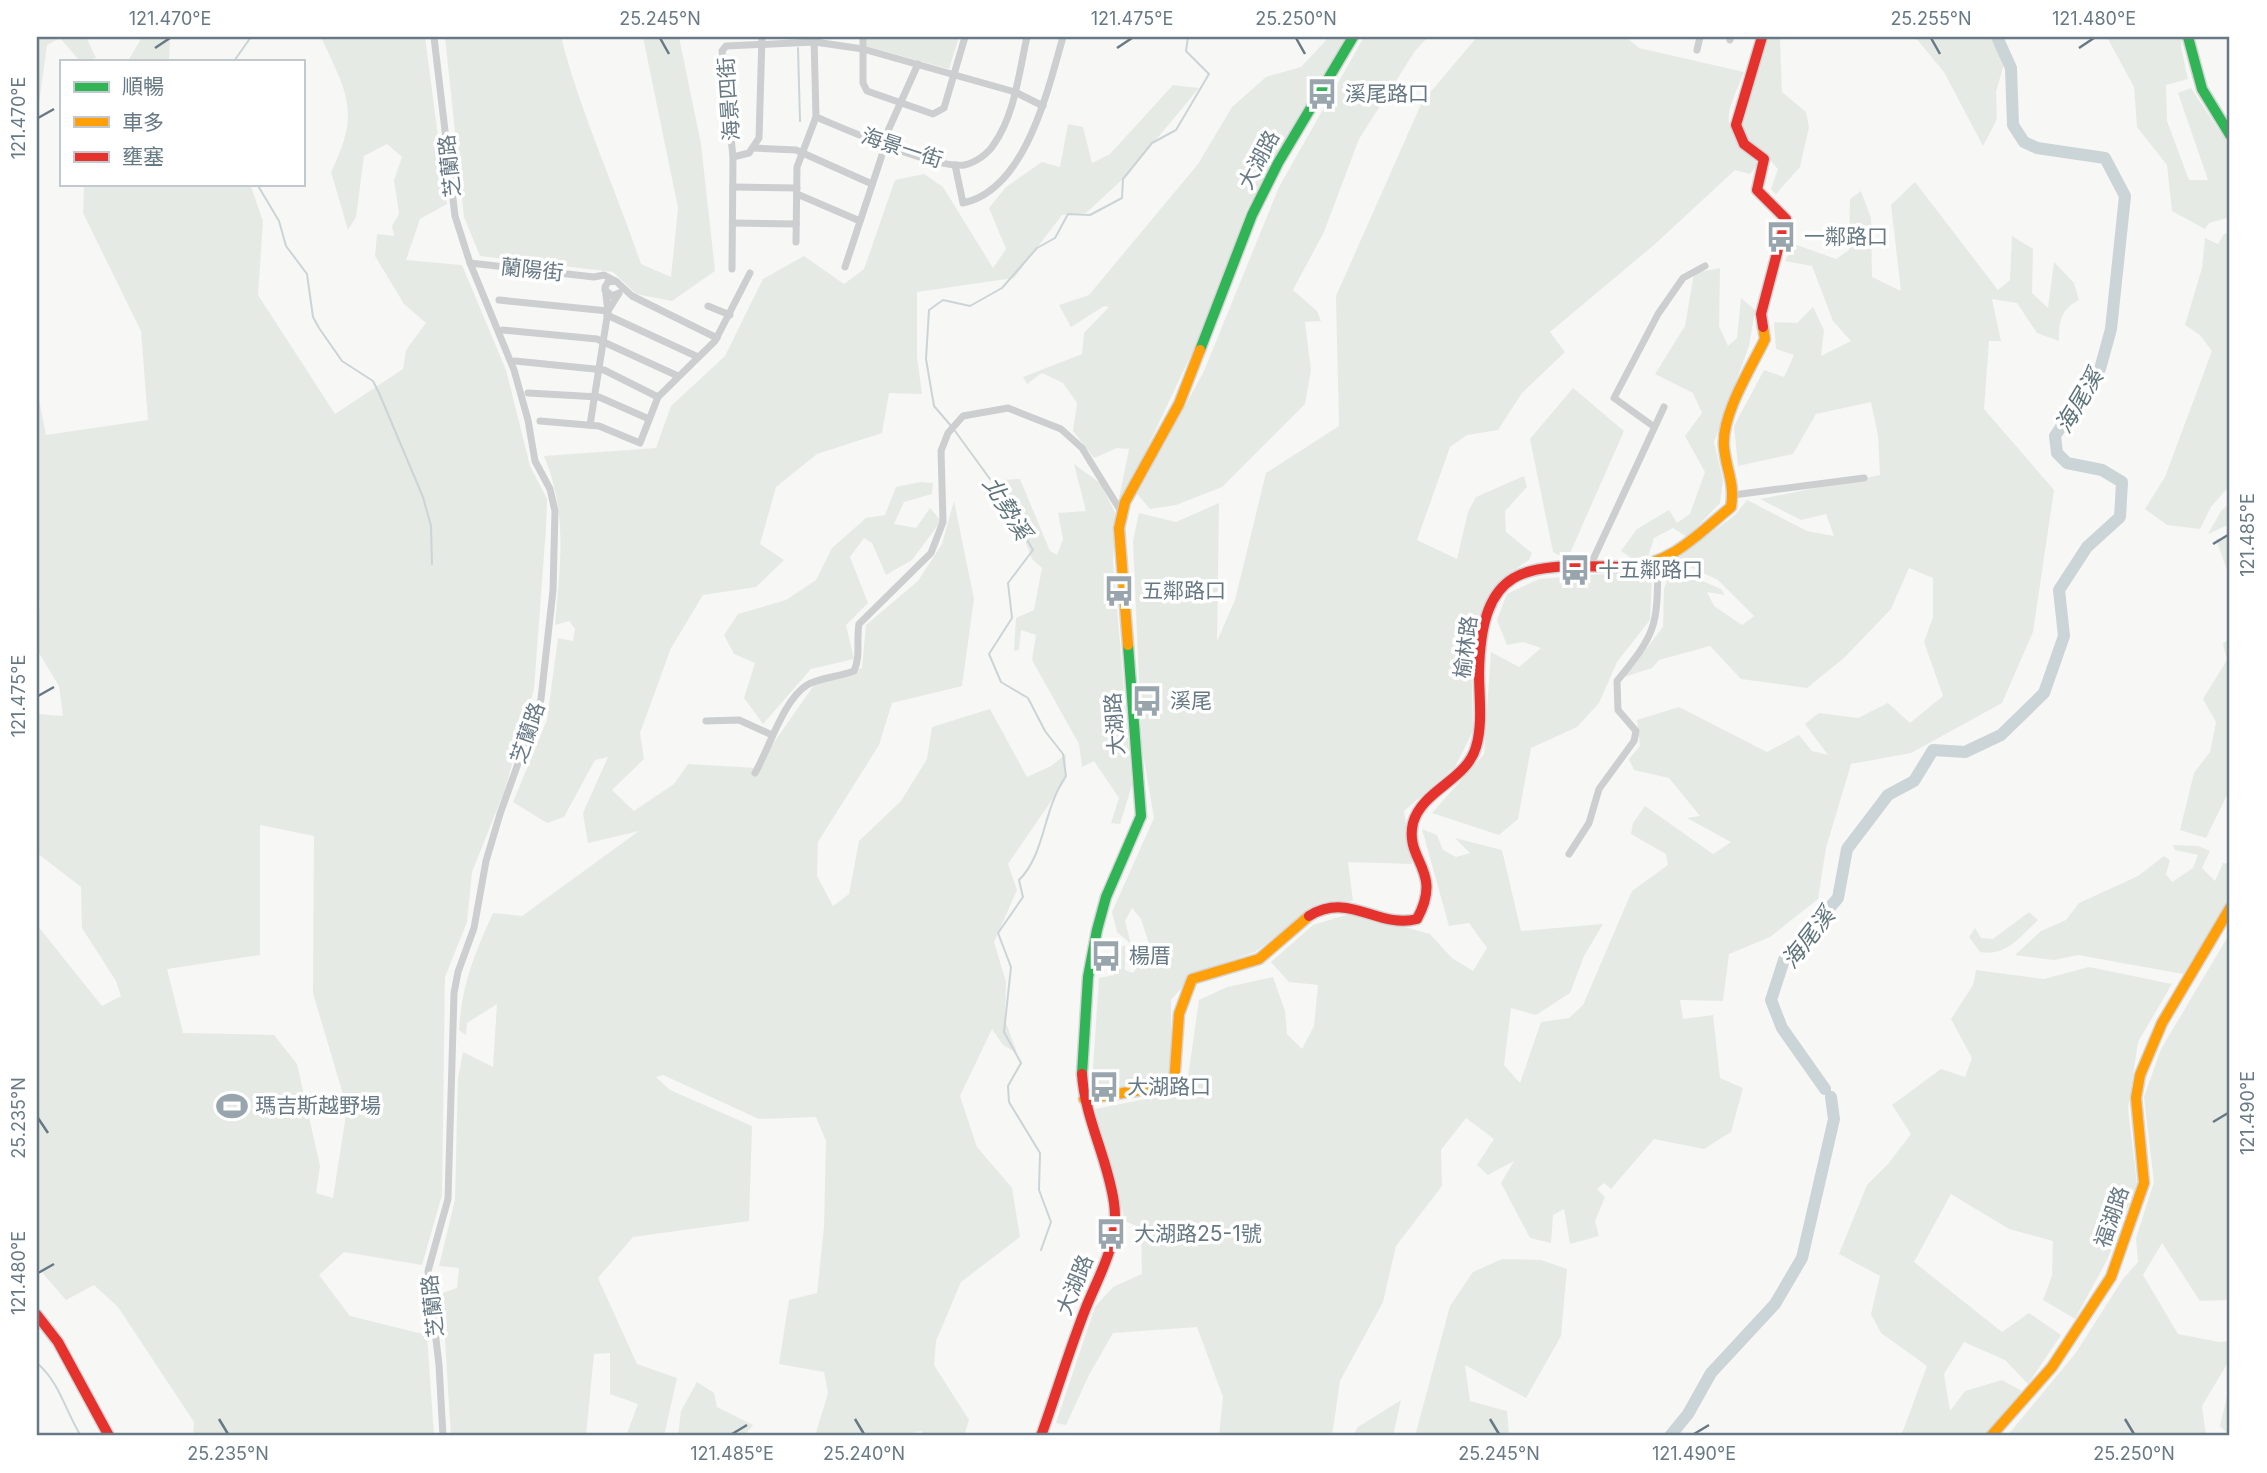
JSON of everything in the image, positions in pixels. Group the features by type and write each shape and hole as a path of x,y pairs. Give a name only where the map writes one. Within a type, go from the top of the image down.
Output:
{"street":[{"name":"芝蘭路","path":"434,37 455,216 470,263 514,370 528,420 535,461 553,499 555,524 553,590 541,699 486,861 474,928 458,972 454,993 448,1199 428,1271 439,1365 443,1436"},
{"path":"863,37 863,83 867,91 926,112 941,112 965,37"},
{"name":"海景一街","path":"816,117 882,145 955,165 974,161 995,144 1015,92 1027,37"},
{"path":"955,165 963,203 970,202 995,186 1018,158 1040,119 1063,37"},
{"name":"大湖路","path":"1041,1436 1086,1308 1105,1266 1115,1228 1114,1202 1084,1099 1084,1021 1097,930 1106,897 1141,816 1119,528 1122,513 1125,502 1179,404 1252,215 1278,163 1353,37"},
{"path":"1697,50 1700,37"},
{"path":"1569,854 1589,823 1599,789 1634,741 1636,732 1618,710 1617,681 1646,646 1657,619 1658,562 1731,507 1733,495 1724,434 1765,339 1761,314 1786,219 1772,208 1757,190 1764,159 1744,144 1736,125 1762,37"},
{"path":"2188,37 2189,52 2208,102 2230,135"},
{"path":"796,242 797,167 816,117 815,39"},
{"name":"海景四街","path":"732,269 733,157 722,51 726,46 762,40 815,39 863,49 1015,92 1043,106"},
{"path":"733,157 749,153 759,138 762,40"},
{"path":"845,267 883,152 882,145 918,64"},
{"path":"754,148 803,152 872,184"},
{"path":"733,187 797,191 860,221"},
{"path":"733,223 796,224"},
{"name":"蘭陽街","path":"470,263 594,277 604,275 632,296 717,338"},
{"path":"1653,426 1614,398 1683,278 1705,266"},
{"path":"540,421 590,425 640,443 658,397 717,338 750,273"},
{"name":"蘭陽街","path":"594,277 612,296 618,295"},
{"path":"590,425 607,313 605,289 611,281 618,283 618,295 607,313"},
{"name":"蘭陽街","path":"499,300 607,313 698,356"},
{"path":"708,306 730,315"},
{"path":"503,330 603,341 678,376"},
{"path":"515,360 598,369 658,397"},
{"path":"528,393 594,397 649,419"},
{"path":"1590,566 1664,407"},
{"path":"755,773 770,748 772,735 799,692 807,685 854,671 859,659 856,638 859,624 872,607 931,553 943,522 942,450 952,428 963,416 1008,408 1061,429 1082,449 1122,513"},
{"path":"1733,495 1864,478"},
{"name":"榆林路","path":"1084,1099 1174,1085 1179,1014 1192,979 1259,958 1296,924 1325,908 1345,906 1394,920 1411,922 1417,919 1430,887 1412,829 1420,809 1451,783 1476,747 1483,632 1488,611 1500,589 1520,573 1542,567 1644,566 1658,562"},
{"path":"706,721 739,720 772,735"},
{"name":"福湖路","path":"1991,1436 2052,1367 2111,1277 2144,1183 2136,1098 2140,1074 2162,1023 2230,908"},
{"path":"38,1318 58,1342 101,1426 109,1436"}],"shaded area":[{"path":"37,37 87,39 96,58 79,60 60,38 47,45 37,118"},
{"path":"142,37 170,37 169,60 129,60"},
{"path":"321,37 425,37 447,204 420,219 406,260 462,265 506,370 530,466 547,499 534,689 504,792 472,872 467,922 445,977 442,1195 422,1265 344,1252 319,1275 350,1316 427,1335 434,1436 193,1436 194,1422 118,1307 94,1285 66,1300 39,1269 37,925 102,1006 121,996 116,981 82,928 81,887 37,853 37,714 63,716 59,686 37,650 40,600 37,598 37,390 46,435 148,420 141,331 83,213 84,186 251,186 263,221 258,295 335,414 403,369 406,350 426,323 404,304 375,256 377,234 394,236 392,226 399,214 394,180 402,157 387,144 364,156 356,217 348,230 331,172 346,133 348,118 344,89","holes":["260,825 314,836 313,993 347,1108 333,1198 316,1193 320,1166 297,1064 274,1035 183,1033 167,969 260,955"]},
{"path":"445,37 561,37 578,94 641,264 671,277 678,208 643,37 679,37 701,144 715,271 672,301 636,294 613,272 480,256 464,217"},
{"path":"866,37 959,37 949,69 865,46"},
{"path":"1329,37 1350,37 1247,209 1204,327 1125,495 1119,498 1129,449 1117,448 1094,458 1073,431 1077,403 1063,383 1042,373 1027,384 1023,377 1082,354 1084,333 1109,307 1104,306 1071,327 1059,305 1089,295 1198,164 1232,107 1266,77 1301,67"},
{"path":"1364,37 1428,37 1415,51 1359,139 1324,232 1293,290 1317,311 1321,321 1305,322 1311,370 1305,404 1222,487 1176,505 1150,509 1137,494 1204,371 1279,187"},
{"path":"1477,37 1626,37 1639,48 1744,72 1732,101 1729,121 1737,140 1758,164 1750,174 1735,170 1654,245 1550,332 1565,352 1522,393 1498,430 1467,435 1450,447 1417,540 1457,559 1468,512 1476,497 1524,476 1527,487 1505,511 1506,532 1532,553 1529,560 1502,579 1471,643 1473,731 1455,767 1404,811 1412,864 1348,862 1353,901 1320,903 1255,952 1195,973 1171,1000 1171,1081 1097,1093 1092,1083 1099,978 1114,975 1119,949 1125,945 1125,970 1133,973 1151,950 1141,919 1132,908 1125,921 1131,944 1117,932 1112,912 1154,818 1142,748 1133,541 1139,513 1176,522 1219,503 1217,641 1235,600 1266,473 1339,426 1336,296 1422,102"},
{"path":"1763,37 1780,37 1782,92 1806,112 1809,127 1800,167 1776,194 1771,189 1778,169 1760,149 1737,132"},
{"path":"1915,37 1990,37 2004,64 1996,92 1997,119 1983,146 1944,72"},
{"path":"2182,37 2181,47 2188,79 2166,85 2167,121 2189,180 2208,180 2178,93 2191,88 2230,147 2230,217 2209,223 2205,229 2172,211 2167,165 2137,127 2134,87 2108,39"},
{"path":"1173,85 1199,88 1125,177 1086,213 1062,215 1014,278 917,292 917,357 922,394 889,393 882,433 817,454 776,487 760,544 784,560 756,587 703,595 671,648 640,733 644,759 612,790 634,811 674,784 688,764 756,768 819,678 862,668 866,625 918,581 942,544 954,501 974,599 962,686 892,703 879,745 818,842 817,876 833,906 849,894 859,841 901,801 927,759 932,727 990,709 1027,777 1051,766 1066,754 1065,781 1008,864 1017,890 994,942 1006,982 1005,1020 1017,1053 1003,1045 992,1029 960,1096 977,1147 1012,1188 1020,1237 961,1282 936,1341 934,1365 969,1420 964,1436 926,1436 921,1431 896,1436 815,1436 828,1393 824,1372 779,1364 789,1300 817,1293 824,1227 826,1141 816,1117 759,1119 663,1075 656,1077 670,1090 752,1126 749,1221 633,1237 598,1278 637,1364 677,1378 664,1436 626,1436 638,1404 610,1394 610,1353 594,1354 586,1436 451,1436 442,1293 457,1288 459,1268 439,1266 455,1200 458,1078 463,1052 493,1067 497,1004 467,1023 466,1035 459,1030 470,970 493,913 522,916 639,831 588,843 583,813 608,757 595,760 564,817 547,823 513,802 547,720 558,638 573,641 575,629 569,621 555,625 560,560 559,519 552,477 544,456 656,448 671,406 725,356 763,279 804,256 844,284 864,269 895,180 924,174 943,187 993,268 1006,249 989,208 1006,187 1042,162 1060,167 1068,124 1083,127 1092,163 1110,154"},
{"path":"1915,182 1998,290 2010,280 2012,236 2033,249 2032,293 2048,308 2054,262 2074,283 2079,300 2064,312 2059,328 2059,341 2037,333 2017,303 1992,299 2001,341 1989,341 1984,409 2054,490 2033,632 2002,703 1911,753 1851,764 1826,848 1818,899 1770,937 1729,954 1723,1001 1680,1000 1683,1019 1713,1015 1720,1078 1743,1088 1731,1132 1704,1149 1654,1139 1611,1189 1604,1183 1597,1189 1605,1197 1595,1221 1599,1236 1570,1244 1564,1209 1553,1215 1551,1243 1530,1238 1501,1183 1514,1161 1488,1175 1477,1165 1494,1139 1466,1118 1441,1150 1442,1186 1396,1246 1383,1302 1340,1381 1332,1436 1219,1436 1223,1397 1197,1327 1113,1333 1089,1375 1066,1425 1056,1423 1095,1307 1113,1287 1142,1274 1141,1228 1125,1221 1095,1109 1186,1091 1199,1000 1227,987 1273,977 1285,1011 1287,1034 1302,1049 1314,1026 1318,985 1289,982 1271,962 1313,925 1353,913 1430,934 1452,958 1473,971 1487,948 1469,923 1449,926 1422,829 1437,835 1443,850 1456,857 1470,853 1455,838 1502,850 1521,931 1603,924 1584,956 1570,993 1536,1015 1511,1008 1504,1065 1520,1083 1541,1022 1569,1018 1583,1005 1632,891 1668,865 1666,854 1631,834 1633,823 1645,806 1713,854 1731,842 1687,818 1700,816 1669,778 1634,770 1629,759 1640,746 1637,720 1679,707 1767,752 1799,735 1812,751 1828,755 1805,724 1819,713 1858,718 1888,703 1910,723 1943,696 1924,642 1933,617 1933,578 1909,568 1891,609 1844,658 1807,688 1741,679 1710,646 1659,660 1652,668 1624,677 1663,627 1664,589 1671,567 1721,589 1725,595 1707,592 1714,606 1742,625 1754,616 1718,580 1675,560 1735,515 1747,500 1807,531 1834,536 1826,514 1801,520 1760,499 1880,475 1878,436 1871,402 1816,414 1793,454 1738,466 1734,426 1764,370 1784,377 1794,355 1776,349 1774,322 1797,323 1813,307 1824,330 1821,356 1851,341 1833,321 1812,266 1785,261 1794,244 1836,259 1849,250 1850,199 1861,191 1871,218 1872,277 1901,291 1891,205"},
{"path":"2230,232 2230,485 2211,507 2200,529 2167,525 2145,509 2165,477 2212,351 2200,335 2185,325 2202,268 2205,238 2218,244 2224,234"},
{"path":"1720,268 1719,326 1728,346 1737,338 1741,298 1755,310 1749,346 1714,442 1723,480 1720,503 1687,537 1673,528 1654,538 1648,557 1631,558 1621,551 1637,529 1669,510 1677,523 1690,514 1705,472 1685,436 1702,413 1693,393 1655,374 1685,326 1694,273"},
{"path":"1573,388 1624,431 1567,560 1553,552 1530,439"},
{"path":"1074,464 1100,483 1116,514 1113,561 1132,785 1120,824 1111,823 1119,798 1094,761 1082,767 1079,744 1032,660 1036,635 1021,630 1019,650 1014,651 1016,618 1034,610 1042,568 1032,559 1002,480 1020,479 1050,551 1057,555 1063,539 1058,513 1086,511"},
{"path":"920,482 933,483 932,494 904,502 894,524 916,528 930,508 941,521 912,560 886,575 872,543 864,538 850,557 868,603 846,625 854,659 811,669 763,724 744,698 755,663 734,654 724,635 738,614 786,600 816,580 832,548 866,518 885,515 896,487"},
{"path":"2230,503 2230,524 2208,534 2221,511"},
{"path":"2230,537 2230,579 2216,539"},
{"path":"1652,570 1656,574 1652,578 1650,620 1617,662 1599,703 1577,727 1531,748 1518,819 1499,835 1432,813 1484,754 1491,652 1519,667 1541,648 1523,642 1507,645 1497,620 1507,594 1539,579"},
{"path":"2230,637 2230,794 2206,838 2180,830 2194,773 2210,752 2216,722 2203,699 2227,660 2223,644"},
{"path":"2173,845 2198,846 2210,851 2202,868 2215,881 2223,863 2230,864 2230,898 2183,974 2078,955 2054,960 2015,955 2041,931 2066,920 2079,903 2138,876 2164,856 2170,860 2166,874 2172,882 2193,868 2198,855 2175,850"},
{"path":"2029,912 2038,920 2005,949 1980,952 1969,937 1975,928 1981,938 1993,939"},
{"path":"2230,933 2230,1300 2200,1301 2162,1243 2143,1275 2178,1334 2219,1342 2230,1341 2230,1359 2202,1406 2206,1436 2007,1436 2075,1354 2123,1279 2138,1262 2136,1238 2154,1182 2144,1097 2161,1049"},
{"path":"2089,967 2172,984 2138,1042 2128,1109 2137,1184 2107,1260 2075,1319 2043,1300 2052,1276 2053,1241 2009,1229 1951,1194 1914,1262 2002,1332 2029,1313 2061,1335 2028,1384 2005,1360 1964,1342 1944,1374 1950,1411 1965,1391 2002,1380 2022,1391 1983,1436 1901,1436 1927,1366 1881,1333 1871,1314 1880,1276 1839,1254 1867,1185 1888,1164 1911,1134 1892,1105 1941,1069 1965,1077 1972,1058 1951,1019 1973,985 1976,970 2044,979"},
{"path":"1502,1259 1541,1260 1567,1269 1561,1336 1526,1398 1465,1365 1470,1401 1507,1411 1509,1436 1415,1436 1450,1306 1473,1272"},
{"path":"697,1382 714,1393 717,1407 753,1425 744,1436 678,1436 681,1411"},
{"path":"2228,1392 2230,1397 2230,1436 2220,1426"},
{"path":"1401,1400 1393,1436 1353,1436 1358,1427"}],"waterway":[{"path":"235,60 251,37"},
{"name":"北勢溪","path":"952,427 934,406 926,359 929,310 943,300 970,306 1002,288 1037,248 1055,238 1068,214 1090,215 1122,198 1123,179 1152,143 1176,130 1209,74 1186,51 1188,37"},
{"name":"海尾溪","path":"1825,1089 1782,1028 1771,1000 1784,960 1838,898 1847,849 1888,795 1914,781 1933,750 1965,752 2001,735 2044,693 2064,636 2059,590 2087,547 2120,517 2122,482 2102,470 2067,463 2057,453 2055,436 2100,369 2111,329 2125,196 2105,158 2037,148 2024,142 2013,125 2011,68 1997,37"},
{"path":"798,48 800,121"},
{"path":"258,186 279,221 286,246 307,274 313,317 319,328 342,361 373,381 379,393 423,497 431,526 432,564"},
{"name":"北勢溪","path":"955,431 998,490 1033,550 1008,583 1012,618 989,654 1001,682 1028,698 1045,731 1063,754 1066,776 1052,803 1034,857 1019,880 1023,897 998,933 1011,967 1004,1032 1021,1063 1008,1086 1009,1102 1040,1153 1039,1190 1051,1222 1041,1250"},
{"name":"海尾溪","path":"1670,1436 1688,1414 1711,1373 1775,1304 1802,1258 1834,1119 1831,1097"},
{"path":"37,1363 52,1380 81,1436"}],"traffic: fast":[{"path":"1200,350 1252,215 1278,163 1353,37"},
{"path":"2188,37 2202,89 2230,135"},
{"path":"1082,1074 1088,977 1097,930 1106,897 1141,816 1128,645"}],"traffic: slow":[{"path":"1629,567 1644,565 1672,554 1731,507 1732,490 1724,434 1738,392 1765,339 1763,327"},
{"path":"1128,645 1119,528 1125,502 1179,404 1200,350"},
{"path":"1991,1436 2052,1367 2111,1277 2144,1183 2136,1098 2140,1075 2162,1023 2230,908"},
{"path":"1084,1099 1174,1085 1179,1014 1192,979 1259,959 1309,916"}],"traffic: jam":[{"path":"1762,37 1736,125 1744,144 1764,159 1757,190 1786,219 1761,314 1763,327"},
{"path":"1309,916 1324,909 1338,907 1389,919 1417,919 1426,889 1425,877 1414,847 1413,823 1425,802 1464,768 1476,747 1480,720 1482,634 1490,606 1503,587 1520,575 1541,569 1566,566 1629,567"},
{"path":"1041,1436 1079,1325 1107,1258 1114,1232 1111,1187 1087,1107 1082,1074"},
{"path":"37,1315 58,1342 109,1436"}],"place":[{"name":"溪尾路口","path":"1322,94"},
{"name":"一鄰路口","path":"1781,237"},
{"name":"十五鄰路口","path":"1575,570"},
{"name":"五鄰路口","path":"1119,591"},
{"name":"溪尾","path":"1147,701"},
{"name":"楊厝","path":"1106,956"},
{"name":"大湖路口","path":"1104,1087"},
{"name":"瑪吉斯越野場","path":"232,1106"},
{"name":"大湖路25-1號","path":"1111,1234"}]}
